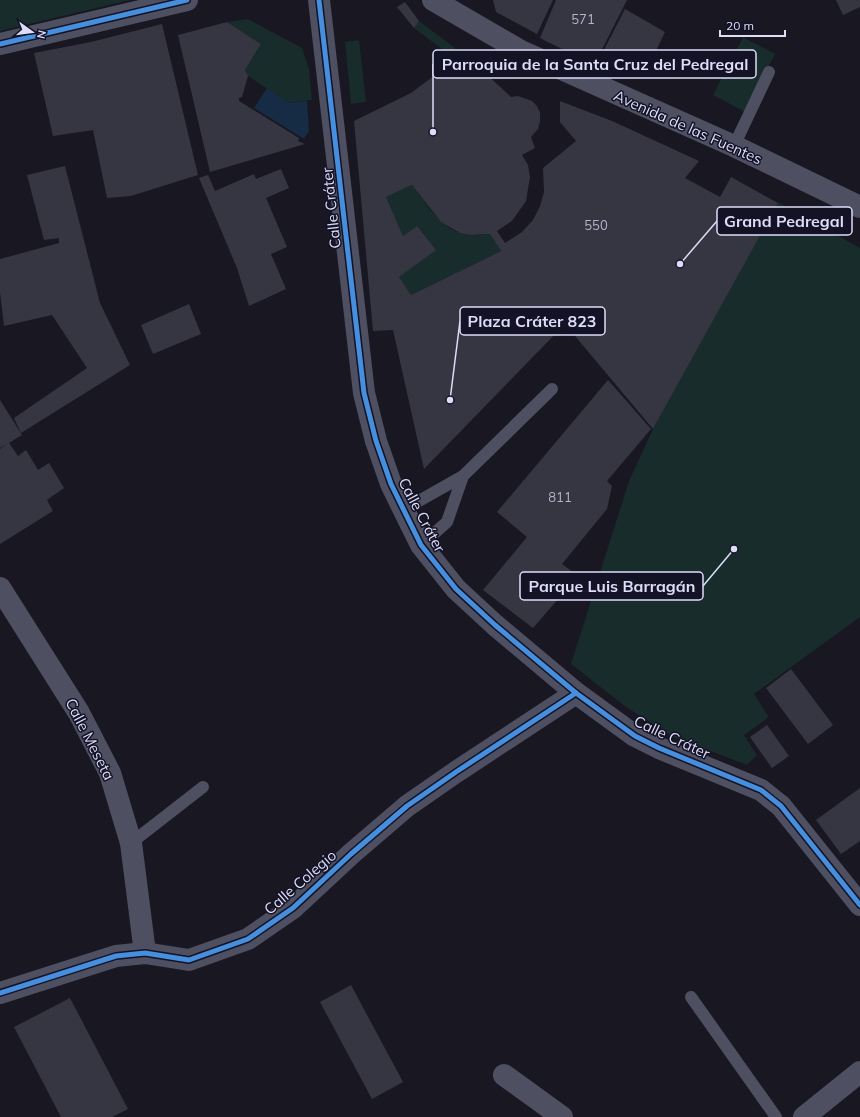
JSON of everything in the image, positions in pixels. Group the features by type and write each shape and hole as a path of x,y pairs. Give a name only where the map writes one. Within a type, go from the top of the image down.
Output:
{"street":[{"path":"0,44 187,0"},
{"name":"Calle Cráter","path":"319,0 364,393 376,440 391,484 421,545 456,589 494,624 576,693 635,736 659,748 761,790 781,806 860,905"},
{"name":"Avenida de las Fuentes","path":"433,0 521,51 734,146 860,207"},
{"name":"Calle Meseta","path":"0,588 79,713 106,767 131,843 145,953"},
{"name":"Calle Colegio","path":"0,993 116,956 145,953 189,960 248,939 293,908 351,854 407,806 576,693"},
{"path":"804,1117 860,1072"},
{"path":"504,1075 562,1117"}],"lane":[{"path":"734,146 769,72"},
{"path":"403,510 463,476 552,389"},
{"path":"421,545 447,522 463,476"},
{"path":"131,843 203,787"},
{"path":"691,997 776,1117"}],"green space":[{"path":"0,0 130,0 0,31"},
{"path":"248,19 302,48 309,69 312,100 289,103 248,76 245,70 261,44 227,22"},
{"path":"419,21 455,48 450,55 414,28"},
{"path":"743,37 775,54 745,112 713,95"},
{"path":"359,40 366,102 351,104 345,42"},
{"path":"412,185 435,216 452,229 463,234 490,234 501,251 411,295 399,277 435,250 417,226 403,236 386,197"},
{"path":"778,202 860,248 860,617 754,694 769,717 744,735 757,755 747,765 673,737 626,707 571,664 629,481 653,429"}],"water":[{"path":"267,88 289,103 307,101 309,131 304,139 254,108"}],"building":[{"path":"493,0 553,0 537,34 496,12"},
{"path":"556,0 627,0 594,65 540,38"},
{"path":"836,0 860,0 860,7 843,15"},
{"path":"405,2 419,21 414,28 397,7"},
{"path":"625,9 665,32 646,72 604,50"},
{"path":"227,22 261,44 245,70 248,76 242,97 239,98 239,101 299,138 298,141 305,144 210,172 178,35"},
{"path":"162,24 198,175 131,196 107,198 93,130 53,136 34,53 91,42"},
{"path":"457,55 463,69 472,61 511,97 518,96 532,101 537,106 540,113 538,129 531,137 535,148 522,155 528,165 530,177 526,201 512,221 497,231 505,243 522,232 533,220 540,206 544,192 543,168 576,141 560,122 560,101 612,121 699,161 685,178 720,197 731,177 778,203 653,429 565,324 424,469 393,330 373,331 354,121 411,93 443,69","holes":["412,185 441,222 460,233 471,235 490,234 501,251 411,295 399,277 436,250 417,226 403,236 386,197"]},
{"path":"65,166 100,303 130,365 21,433 14,418 87,368 52,315 4,326 0,292 0,259 59,243 59,238 44,240 27,175"},
{"path":"281,169 289,188 266,198 287,247 271,254 286,289 249,306 237,268 199,178 208,175 215,191 254,174 256,179"},
{"path":"189,304 201,334 153,354 141,325"},
{"path":"608,380 651,429 607,481 612,486 607,509 562,564 578,576 533,628 483,590 527,537 497,512"},
{"path":"0,400 22,435 9,443 18,456 26,450 38,470 49,463 64,488 47,500 53,511 0,544 0,449 7,444 0,448"},
{"path":"791,669 833,725 808,744 766,688"},
{"path":"767,725 789,756 772,768 750,737"},
{"path":"860,788 860,841 841,854 816,820"},
{"path":"351,985 403,1082 372,1099 320,1002"},
{"path":"70,998 128,1109 112,1117 61,1117 14,1027"}],"cycle path":[{"path":"0,44 187,0"},
{"path":"319,0 364,393 376,441 391,484 421,545 456,589 495,625 576,693 635,736 659,748 761,790 781,806 860,905"},
{"path":"0,993 116,956 145,953 189,960 248,939 293,908 351,854 407,806 576,693"}],"place":[{"name":"Parroquia de la Santa Cruz del Pedregal","path":"433,132"},
{"name":"Grand Pedregal","path":"680,264"},
{"name":"Plaza Cráter 823","path":"450,400"},
{"name":"Parque Luis Barragán","path":"734,549"}]}
